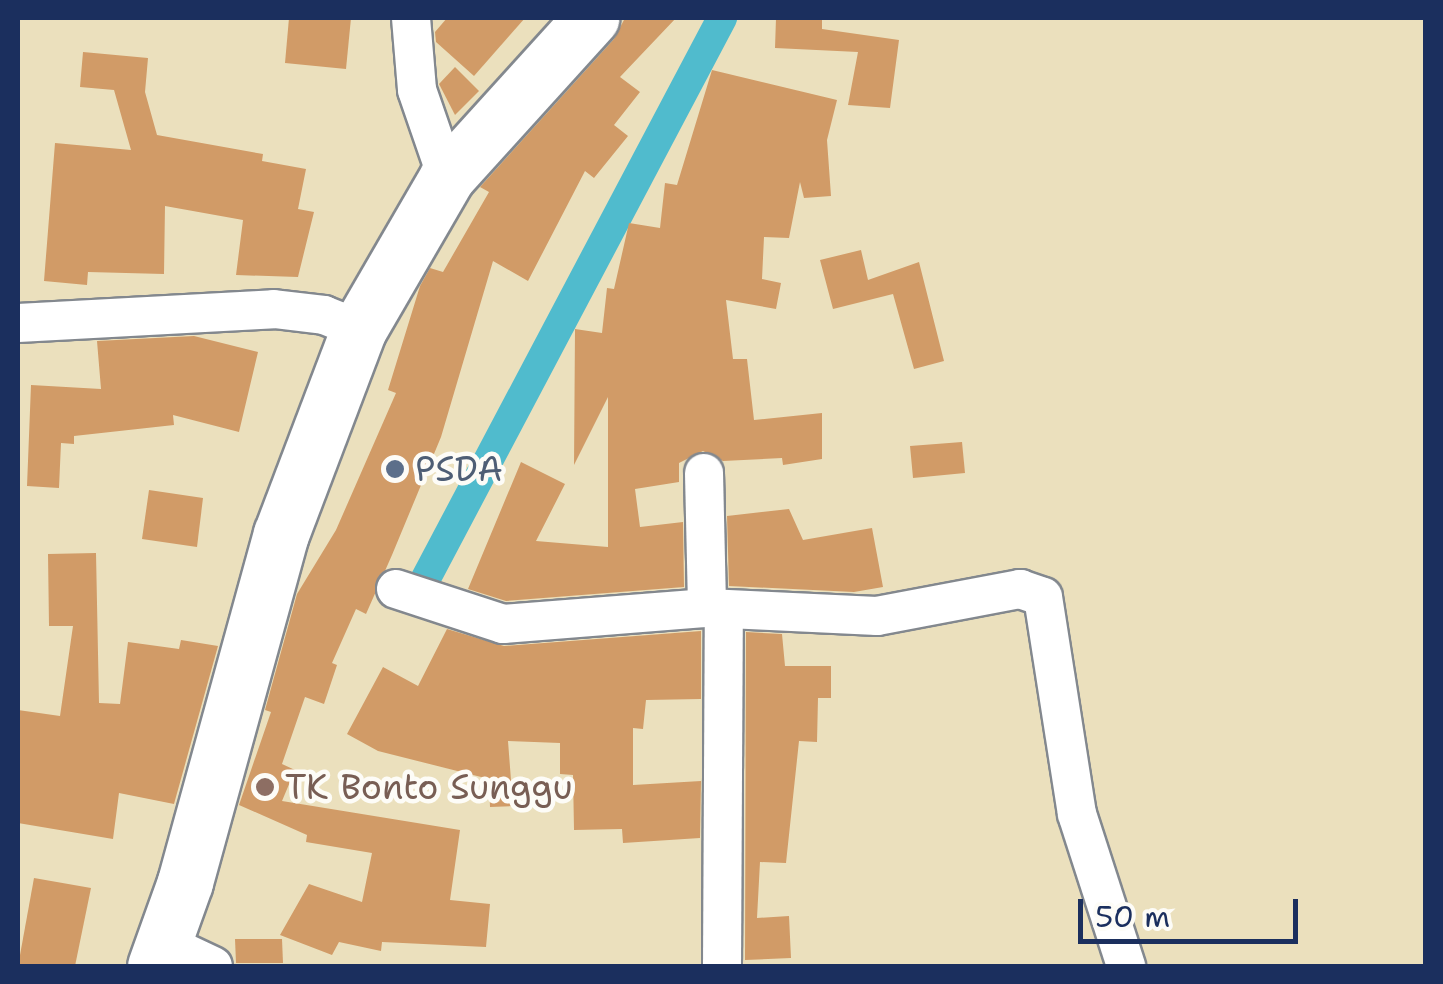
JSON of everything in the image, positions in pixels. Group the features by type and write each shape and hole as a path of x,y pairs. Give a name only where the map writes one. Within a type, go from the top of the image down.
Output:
{"highway":[{"path":"184,960 281,534 359,328 447,176 590,18"}],"street":[{"path":"411,18 417,90 447,176"},
{"path":"18,323 274,308 324,315 359,328"},
{"path":"704,473 715,609 722,966"},
{"path":"396,589 503,624 715,609 877,616 1020,590 1043,597 1077,814 1126,966"}],"building":[{"path":"289,18 351,18 346,69 285,63"},
{"path":"447,18 525,18 474,76 436,42 435,32"},
{"path":"625,18 676,18 620,77 640,92 614,125 628,136 594,178 585,171 528,281 493,261 441,437 392,555 366,614 356,609 332,663 337,665 324,704 305,697 282,764 295,770 282,801 460,830 450,900 490,904 486,947 382,942 381,951 339,942 332,955 280,935 309,884 362,902 372,853 306,842 307,835 239,805 271,712 265,710 297,594 336,530 396,393 388,390 420,286 430,268 443,272 489,192 480,187 614,39"},
{"path":"776,18 822,18 822,29 899,40 890,108 848,105 858,52 775,48"},
{"path":"83,52 148,58 145,92 157,135 263,154 262,161 306,169 298,209 314,212 298,277 236,275 243,220 165,206 164,274 88,272 87,285 44,281 55,143 131,150 114,90 80,87"},
{"path":"455,67 479,91 455,115 439,84"},
{"path":"712,70 837,100 827,140 831,196 804,198 800,182 789,238 764,237 762,279 781,283 776,309 726,300 733,359 747,359 754,420 822,413 822,459 783,465 782,458 723,461 703,451 679,463 679,482 635,489 640,527 683,522 684,587 506,601 468,589 521,462 565,484 536,541 608,547 608,397 574,465 575,329 602,333 607,288 614,289 629,223 660,228 665,183 677,185"},
{"path":"861,250 868,280 919,262 944,361 914,369 893,294 833,309 820,260"},
{"path":"194,336 258,352 239,432 173,415 174,425 74,436 74,444 61,443 59,488 27,486 31,385 101,389 97,341"},
{"path":"962,442 965,473 913,478 910,446"},
{"path":"149,490 203,498 197,547 142,539"},
{"path":"789,509 803,540 872,528 883,587 854,592 729,586 727,516"},
{"path":"96,553 99,703 120,704 128,642 179,649 181,640 218,646 174,804 119,793 113,839 18,823 18,710 60,716 73,626 49,626 48,554"},
{"path":"447,629 504,646 701,631 701,699 646,700 643,729 633,728 633,785 701,781 700,838 623,843 622,829 574,830 573,775 560,774 560,743 508,741 513,806 490,807 489,779 378,751 347,734 383,667 418,686"},
{"path":"746,632 782,634 785,666 831,666 831,698 818,698 817,742 799,741 786,863 760,862 757,918 789,916 791,958 745,960"},
{"path":"34,878 91,888 75,966 18,966"},
{"path":"235,939 282,939 283,963 236,963"}],"waterway":[{"path":"425,580 722,18"}],"place":[{"name":"PSDA","path":"395,469"},
{"name":"TK Bonto Sunggu","path":"265,787"}]}
